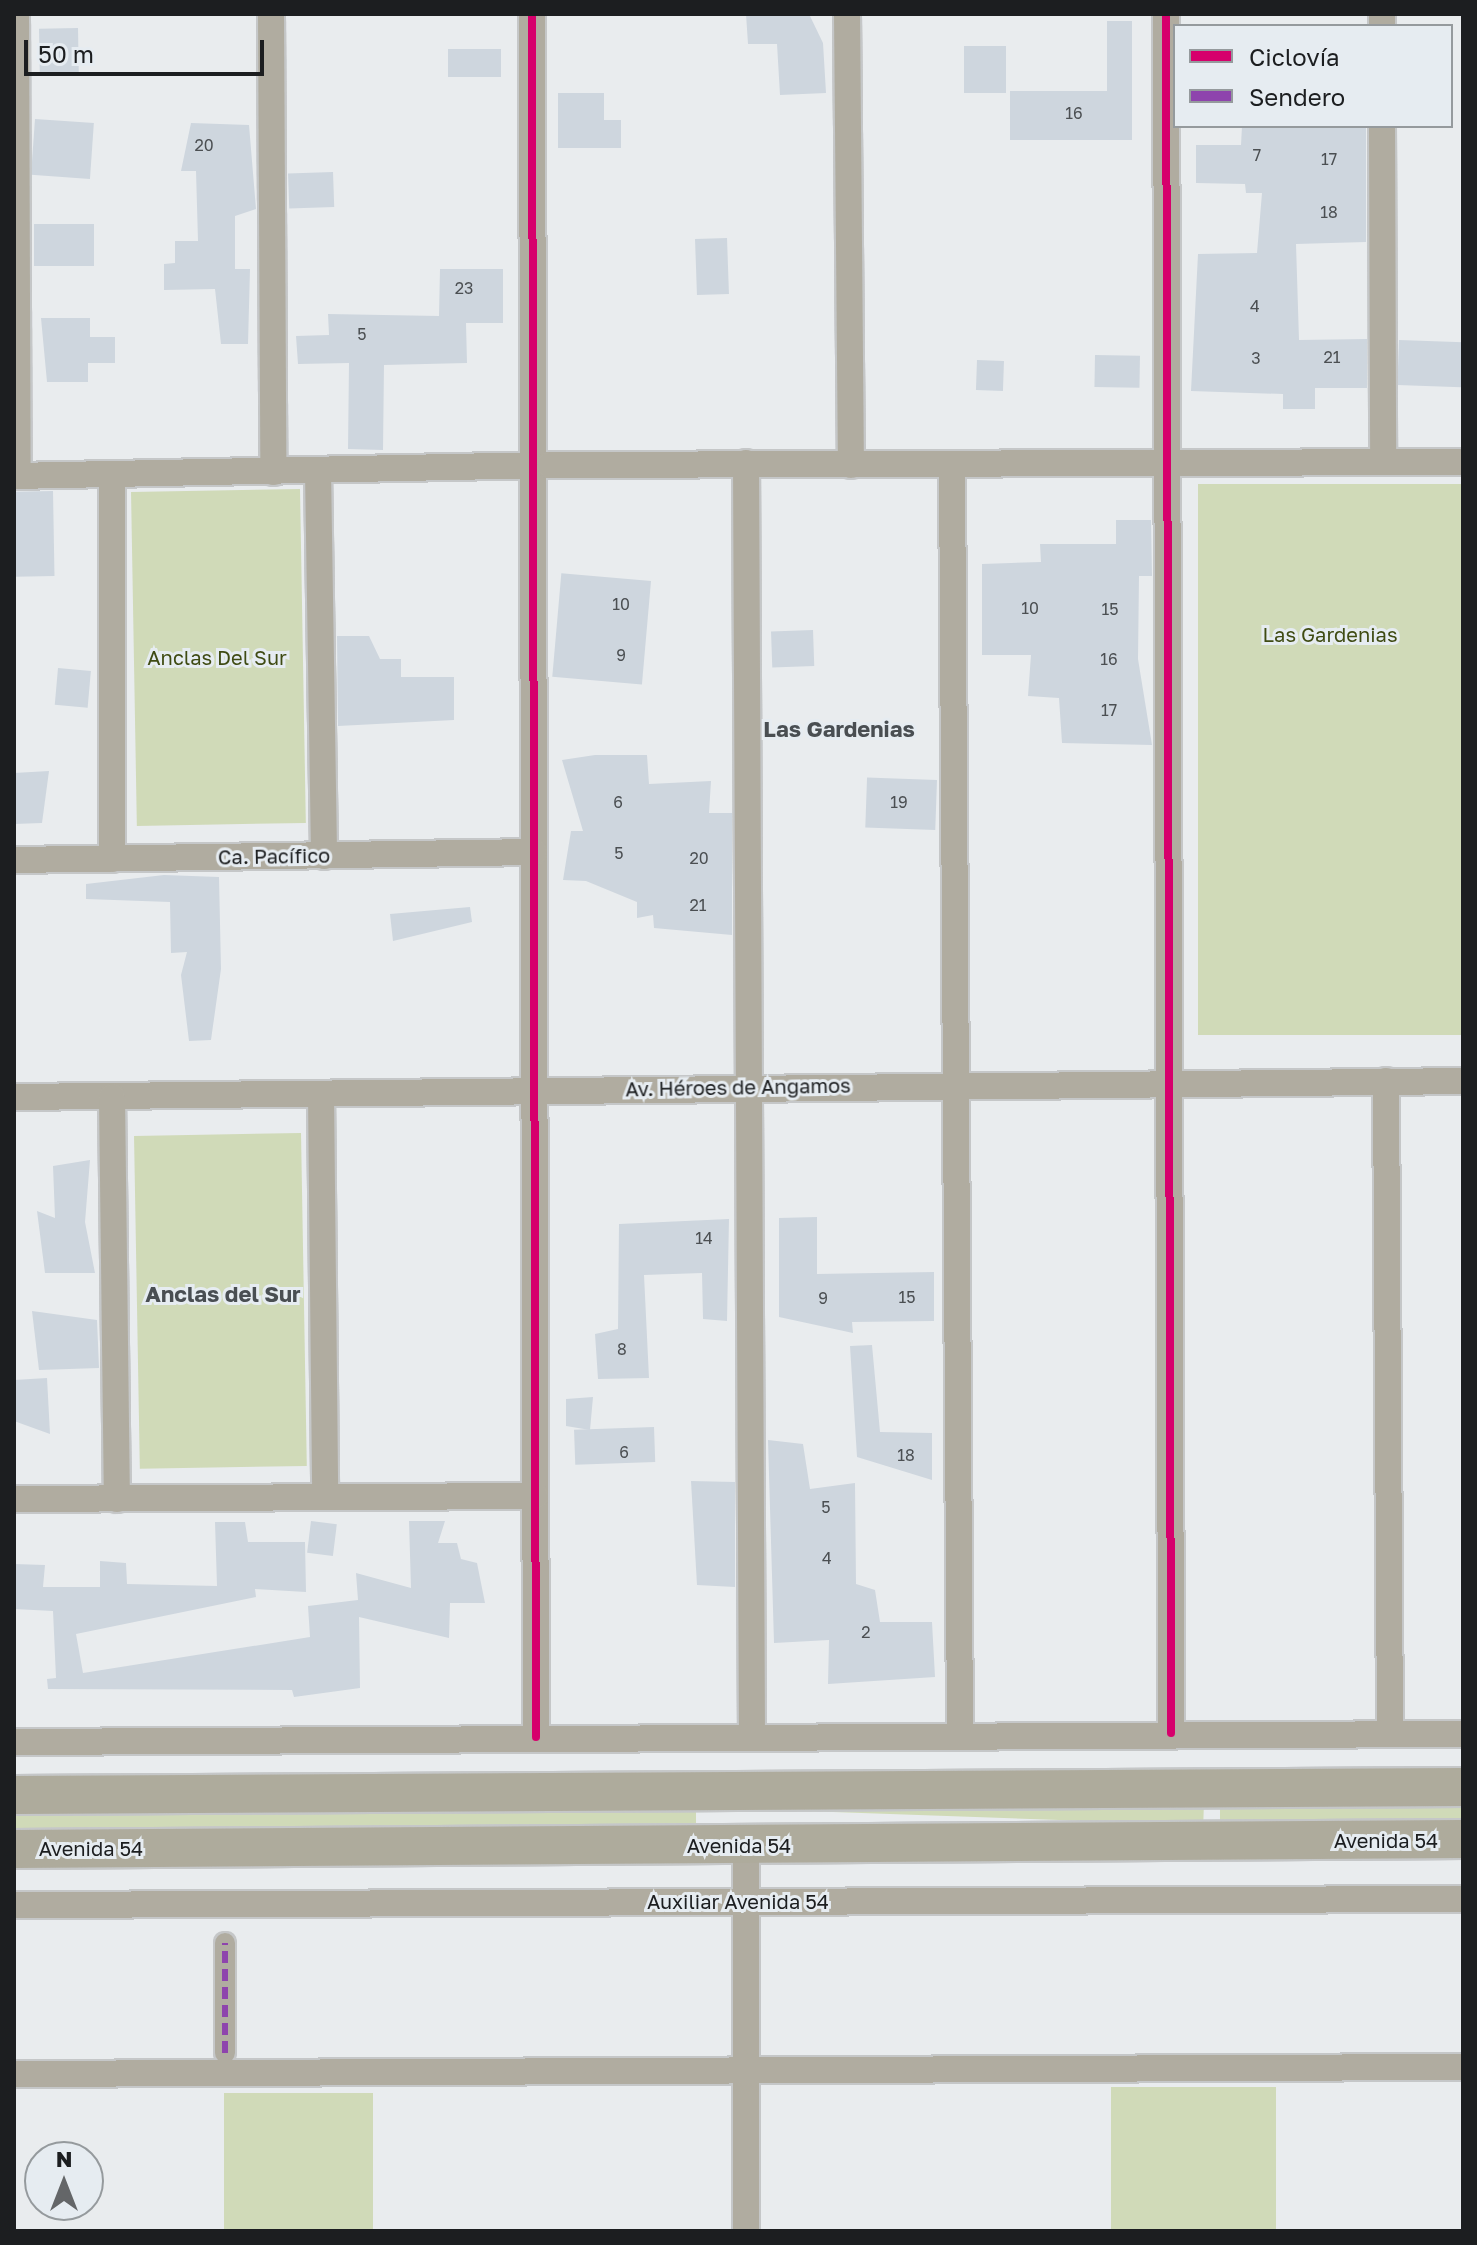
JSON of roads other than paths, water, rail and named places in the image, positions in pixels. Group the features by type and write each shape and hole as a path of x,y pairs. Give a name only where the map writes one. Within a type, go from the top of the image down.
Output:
{"main road":[{"path":"14,1795 1463,1787"},
{"name":"Avenida 54","path":"14,1849 1463,1839"}],"street":[{"path":"16,14 16,476 746,463 1463,462"},
{"path":"271,14 273,472"},
{"path":"532,14 536,1737"},
{"path":"847,14 851,465"},
{"path":"1166,14 1171,1733"},
{"path":"1382,128 1383,462"},
{"path":"746,463 752,1737"},
{"path":"952,465 960,1734"},
{"path":"318,471 324,856"},
{"path":"112,475 112,859"},
{"name":"Ca. Pacífico","path":"14,860 534,852"},
{"path":"1386,1081 1390,1734"},
{"name":"Av. Héroes de Angamos","path":"14,1097 958,1083 1463,1081"},
{"path":"321,1094 325,1497"},
{"path":"112,1097 117,1499"},
{"path":"14,1499 535,1496"},
{"path":"14,1742 960,1734 1463,1734"},
{"path":"746,1845 746,2231"},
{"name":"Auxiliar Avenida 54","path":"14,1905 1463,1899"},
{"path":"225,1943 225,2053"},
{"path":"14,2074 745,2067 1463,2067"}],"district":[{"name":"Las Gardenias","path":"839,729"},
{"name":"Anclas del Sur","path":"223,1294"}],"park label":[{"name":"Anclas Del Sur","path":"217,657"}]}
